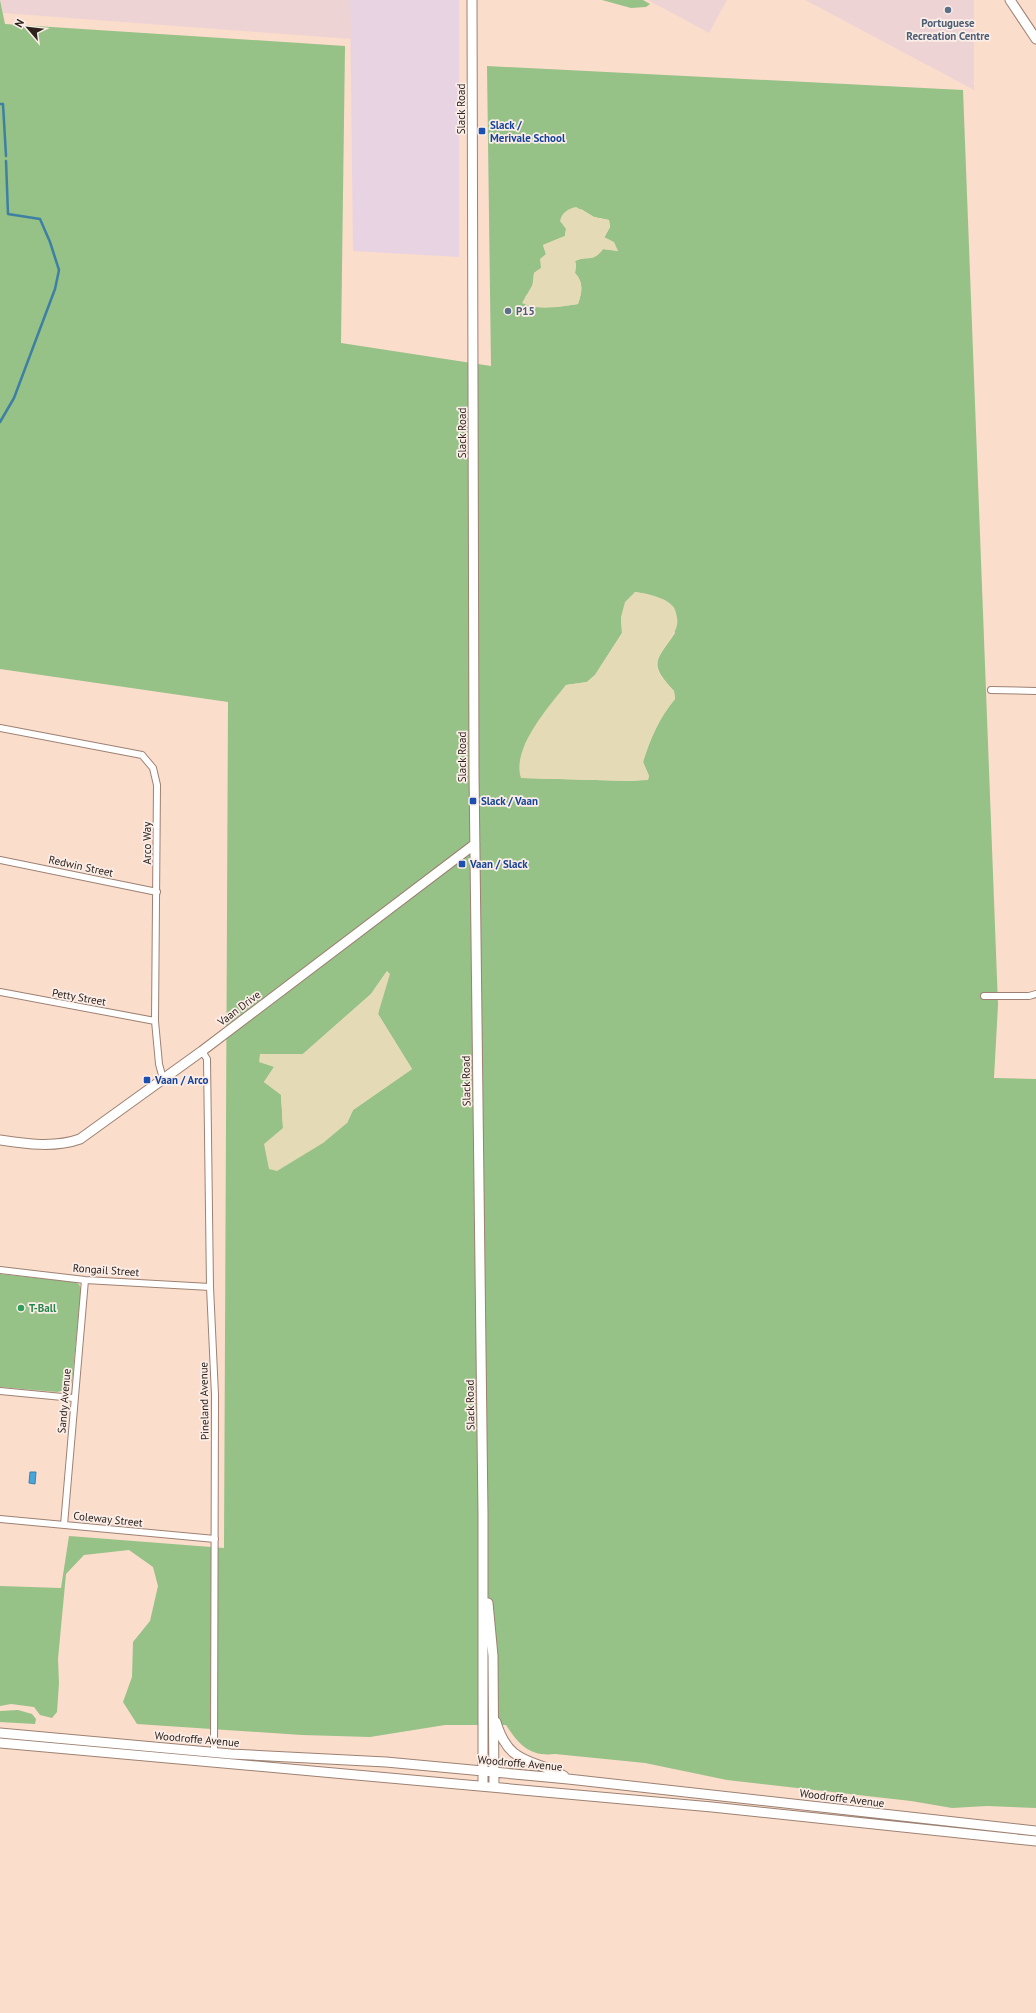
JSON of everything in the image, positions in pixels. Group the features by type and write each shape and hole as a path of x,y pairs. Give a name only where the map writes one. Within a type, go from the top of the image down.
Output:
{"street":[{"name":"Slack Road","path":"472,0 475,844 483,1562 483,1786"},
{"path":"1010,0 1036,39"},
{"path":"991,690 1036,691"},
{"name":"Arco Way","path":"0,728 142,755 153,768 157,785 155,1020 159,1064 163,1079"},
{"name":"Vaan Drive","path":"0,1140 18,1143 64,1144 80,1139 202,1051 475,844"},
{"name":"Redwin Street","path":"0,860 157,892"},
{"name":"Petty Street","path":"0,992 155,1020"},
{"path":"984,996 1029,996 1036,994"},
{"name":"Pineland Avenue","path":"202,1051 207,1059 210,1287 215,1395 214,1752"},
{"name":"Rongail Street","path":"0,1270 85,1280 210,1287"},
{"name":"Sandy Avenue","path":"64,1525 85,1280"},
{"path":"0,1391 74,1398"},
{"name":"Coleway Street","path":"0,1519 215,1540"},
{"name":"Slack Road","path":"483,1562 493,1656 494,1787"},
{"path":"494,1714 499,1732 504,1742 516,1755 531,1763 556,1772 568,1779"},
{"name":"Woodroffe Avenue","path":"0,1733 214,1752 364,1761 494,1772 1036,1831"},
{"name":"Woodroffe Avenue","path":"0,1743 712,1807 1036,1841"}],"shaded area":[{"path":"0,0 350,0 351,39 3,13"},
{"path":"350,0 459,0 459,257 353,251"},
{"path":"648,0 727,0 709,33"},
{"path":"805,0 974,0 974,90 807,1"}],"green space":[{"path":"0,0 5,24 345,46 341,343 491,366 487,66 963,90 998,1005 994,1078 1036,1079 1036,1808 987,1806 952,1808 911,1801 727,1780 645,1763 555,1754 539,1754 521,1744 506,1725 445,1725 370,1737 302,1735 137,1724 123,1702 132,1677 133,1642 150,1621 158,1586 153,1567 129,1550 84,1555 66,1574 58,1659 59,1683 57,1712 52,1718 40,1715 34,1707 11,1704 0,1706 0,1586 61,1588 69,1536 224,1548 228,702 0,669","holes":["581,209 594,217 609,220 610,227 604,238 618,251 603,249 596,256 575,261 575,273 581,284 578,304 555,307 530,307 525,297 531,289 534,273 541,268 546,254 543,245 565,236 566,229","635,592 647,594 664,600 675,633 659,656 658,662 658,668 666,682 674,691 675,699 664,713 646,753 643,762 649,776 648,779 631,781 522,778 525,744 537,724 566,685 587,682 595,675 622,633 621,617","387,971 378,1014 412,1069 353,1110 347,1123 283,1128 281,1094 264,1082 274,1067 260,1054 303,1054 371,994"]},
{"path":"602,0 643,0 650,4 646,7 631,8"},
{"path":"0,1274 74,1282 79,1284 81,1289 72,1382 66,1390 57,1392 0,1387"},
{"path":"18,1710 32,1714 36,1719 35,1724 0,1722 0,1711"}],"sand":[{"path":"576,207 594,217 609,220 610,227 604,237 614,242 618,251 603,249 596,256 575,261 575,273 581,284 578,304 542,308 522,303 533,284 534,273 541,268 540,259 546,254 543,245 565,236 566,229 560,221 562,215 566,211"},
{"path":"635,592 665,600 674,608 677,621 673,635 662,651 657,662 659,673 674,691 675,699 660,721 652,737 643,762 649,776 648,780 632,781 521,778 519,767 521,754 533,728 566,685 587,682 595,675 622,633 621,617 625,602"},
{"path":"387,971 390,974 378,1014 412,1069 353,1110 347,1123 323,1143 277,1171 269,1169 264,1144 283,1128 281,1095 264,1082 274,1067 259,1062 260,1054 303,1054 371,994"}],"water":[{"path":"30,1472 36,1472 35,1484 29,1483"}],"waterway":[{"path":"0,104 3,104 6,156"},
{"path":"0,422 14,398 55,289 59,270 50,242 40,219 8,214 6,161"}],"place":[{"name":"Portuguese Recreation Centre","path":"948,10"},
{"name":"Slack / Merivale School","path":"482,131"},
{"name":"P15","path":"508,311"},
{"name":"Slack / Vaan","path":"473,801"},
{"name":"Vaan / Slack","path":"462,864"},
{"name":"Vaan / Arco","path":"147,1080"},
{"name":"T-Ball","path":"21,1308"}]}
